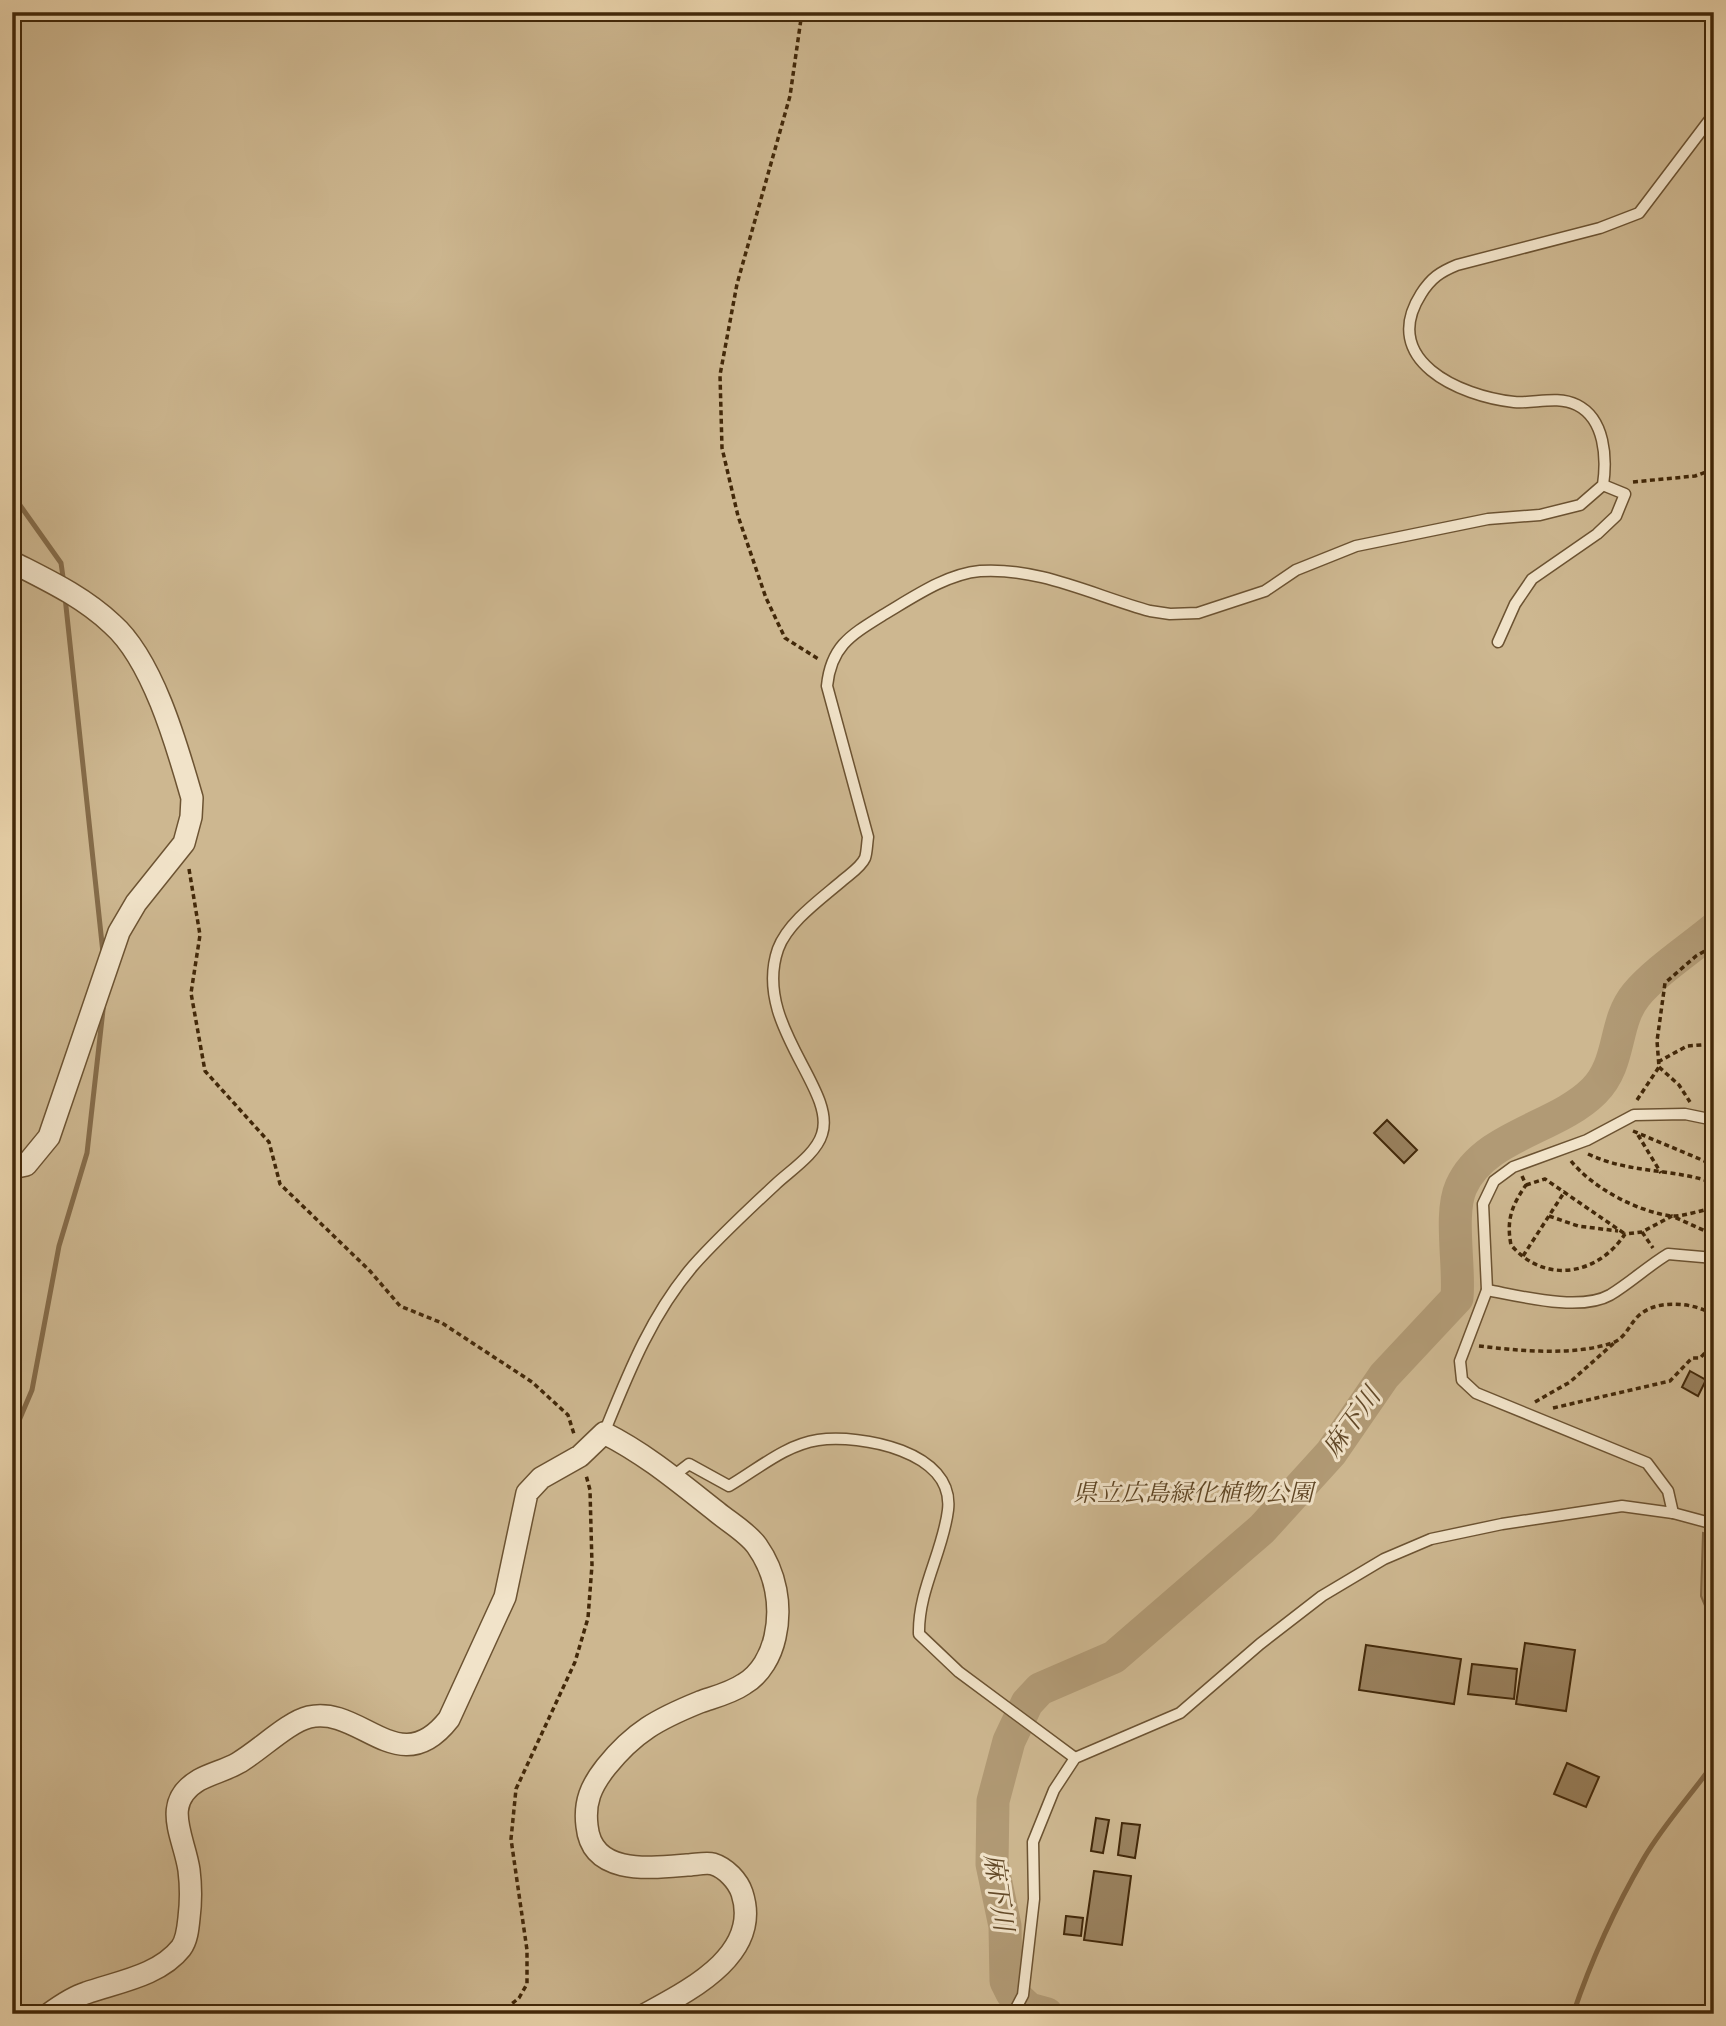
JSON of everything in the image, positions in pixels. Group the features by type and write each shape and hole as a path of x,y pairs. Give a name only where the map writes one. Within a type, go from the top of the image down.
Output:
{"street":[{"path":"12,562 66,589 112,624 133,650 150,681 192,798 191,817 184,843 136,903 119,932 49,1137 26,1164 12,1168"},
{"path":"49,2014 83,1994 138,1976 164,1963 182,1948 188,1931 190,1892 177,1811 183,1792 200,1780 237,1763 307,1717 325,1715 391,1742 411,1745 428,1740 438,1733 449,1719 505,1597 527,1493 549,1472 580,1455 604,1433 652,1460 757,1546 778,1592 777,1625 771,1653 744,1684 648,1725 622,1748 589,1791 587,1829 596,1850 608,1860 628,1868 712,1864 739,1884 746,1903 742,1940 736,1949 716,1969 646,2014"}],"lane":[{"path":"604,1433 635,1359 664,1301 702,1257 802,1161 822,1135 824,1116 808,1076 781,1026 775,1004 774,967 779,947 793,926 864,859 867,837 827,686 829,665 840,646 920,593 979,571 1033,575 1150,611 1170,614 1198,612 1265,591 1296,570 1356,546 1488,519 1540,515 1580,505 1603,485 1605,472 1597,422 1578,405 1562,400 1514,402 1469,392 1438,377 1416,357 1410,335 1413,306 1436,274 1457,265 1600,228 1639,213 1714,114"},
{"path":"1497,642 1515,604 1532,579 1597,534 1616,516 1625,495 1603,485"},
{"path":"1673,1513 1668,1491 1647,1463 1476,1394 1462,1380 1460,1361 1487,1290 1483,1204 1494,1181 1513,1167 1569,1148 1634,1115 1696,1115 1714,1121"},
{"path":"1487,1290 1547,1301 1588,1300 1608,1296 1668,1254 1714,1258"},
{"path":"672,1477 689,1464 729,1486 783,1450 819,1440 865,1440 902,1448 926,1463 942,1485 948,1507 918,1615 919,1634 959,1672 1075,1758"},
{"path":"1013,2014 1023,1994 1034,1899 1032,1842 1054,1790 1075,1758 1180,1713 1260,1644 1322,1596 1384,1559 1431,1539 1502,1524 1622,1506 1673,1513 1714,1524"}],"path":[{"path":"802,12 790,96 737,285 720,374 722,448 738,516 766,598 785,638 829,665"},
{"path":"1603,485 1695,476 1714,469"},
{"path":"184,843 200,935 191,993 205,1071 269,1142 280,1184 370,1270 401,1306 442,1323 532,1382 568,1415 590,1490 592,1566 589,1618 575,1662 516,1789 511,1839 527,1950 527,1984 519,1997 499,2014"},
{"path":"1696,1115 1678,1085 1658,1065 1657,1041 1665,983 1696,956 1714,946"},
{"path":"1714,1044 1688,1045 1658,1065 1621,1122 1636,1133 1714,1165"},
{"path":"1636,1133 1661,1173"},
{"path":"1569,1148 1615,1165 1714,1183"},
{"path":"1569,1148 1572,1163 1597,1185 1638,1205 1672,1216 1714,1235"},
{"path":"1513,1167 1526,1185"},
{"path":"1545,1179 1623,1232 1616,1248 1591,1267 1564,1270 1545,1267 1522,1256 1511,1245 1509,1219 1513,1204 1526,1185 1545,1179"},
{"path":"1522,1256 1565,1191"},
{"path":"1549,1216 1578,1226 1642,1232 1672,1216 1714,1208"},
{"path":"1642,1232 1661,1258"},
{"path":"1521,1412 1570,1382 1623,1336 1642,1312 1655,1307 1690,1305 1714,1315"},
{"path":"1466,1344 1545,1350 1614,1343"},
{"path":"1521,1412 1670,1381 1692,1358 1700,1358 1714,1344"}],"green space":[{"name":"県立広島緑化植物公園","path":"12,12 1714,12 1714,2014 12,2014"}],"shaded area":[{"path":"1703,1533 1714,1536 1714,1627 1701,1596"}],"building":[{"path":"1387,1120 1417,1150 1404,1163 1374,1133"},
{"path":"1690,1371 1706,1380 1698,1396 1682,1387"},
{"path":"1525,1643 1575,1650 1566,1711 1516,1704"},
{"path":"1366,1645 1461,1659 1454,1704 1359,1690"},
{"path":"1472,1664 1517,1669 1514,1699 1468,1694"},
{"path":"1567,1763 1599,1777 1586,1807 1554,1794"},
{"path":"1096,1818 1109,1820 1103,1853 1091,1851"},
{"path":"1122,1823 1140,1825 1135,1858 1118,1855"},
{"path":"1094,1871 1131,1876 1122,1945 1084,1940"},
{"path":"1066,1916 1083,1918 1081,1936 1064,1934"}],"waterway":[{"path":"12,494 61,563 64,584"},
{"path":"65,597 103,953"},
{"name":"麻下川","path":"1047,2014 1029,2009 1012,1993 1006,1981 1005,1926 992,1864 993,1801 1009,1741 1027,1703 1040,1689 1114,1657 1262,1529 1331,1453 1384,1376 1457,1298 1456,1211 1461,1187 1472,1170 1486,1155 1560,1115 1594,1091 1609,1068 1624,1018 1636,995 1663,969 1714,929"},
{"path":"12,1437 32,1390 59,1246 87,1153 104,1001"},
{"path":"1573,2014 1614,1914 1644,1858 1714,1763"}]}
